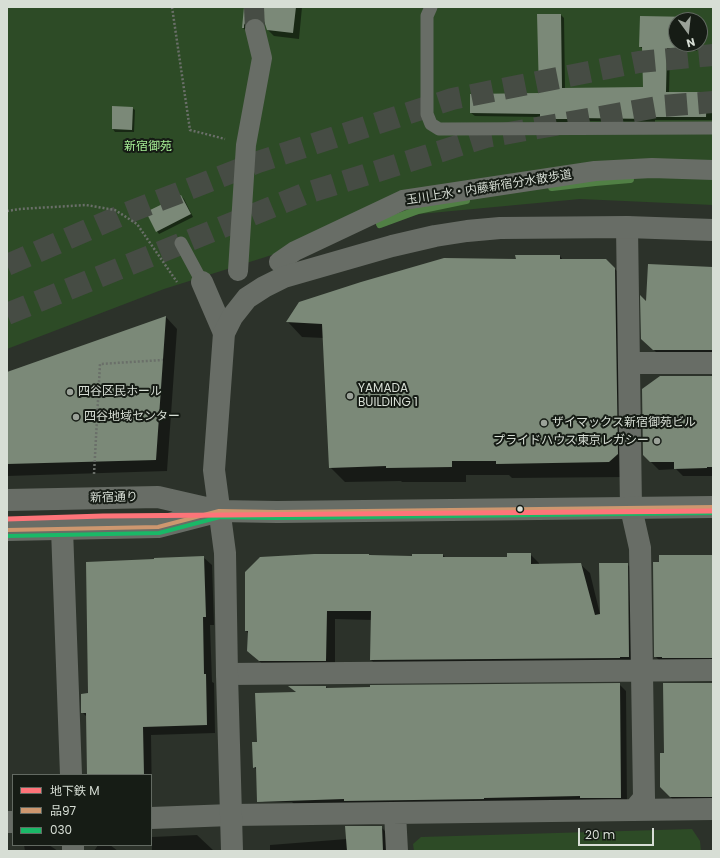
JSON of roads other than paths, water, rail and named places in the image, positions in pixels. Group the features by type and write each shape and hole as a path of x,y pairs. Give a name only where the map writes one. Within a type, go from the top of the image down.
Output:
{"street":[{"path":"238,271 246,145 262,58 255,29"},
{"name":"玉川上水・内藤新宿分水散歩道","path":"279,262 295,251 403,200 595,171 652,168 713,170"},
{"path":"232,851 225,553 214,470 228,325 247,298 264,287 284,278 392,246 467,230 500,228 627,227 713,230"},
{"path":"627,227 631,508 640,548 644,798 634,810"},
{"path":"202,282 228,325"},
{"path":"629,363 713,363"},
{"name":"新宿通り","path":"7,500 158,497 219,512"},
{"name":"新宿通り","path":"7,530 158,527 219,512 713,507"},
{"path":"62,529 70,774"},
{"path":"227,674 713,670"},
{"path":"152,818 231,815 713,808"},
{"path":"395,813 397,851"}],"lane":[{"path":"431,7 427,16 427,114 432,124 439,130 713,128"},
{"path":"181,243 202,282"}],"waterway":[{"path":"552,187 630,179"},
{"path":"380,224 418,210 466,200"}],"tunnel":[{"path":"254,7 255,29"},
{"path":"7,265 122,215 258,162 452,99 639,62 713,55"},
{"path":"7,314 304,194 486,137 663,106 713,102"}],"metro line":[{"name":"M","path":"7,519 103,516 713,511"}],"place":[{"name":"四谷区民ホール","path":"70,392"},
{"name":"YAMADA BUILDING 1","path":"350,396"},
{"name":"四谷地域センター","path":"76,417"},
{"name":"ザイマックス新宿御苑ビル","path":"544,423"},
{"name":"プライドハウス東京レガシー","path":"657,441"}],"park label":[{"name":"新宿御苑","path":"148,147"}]}
